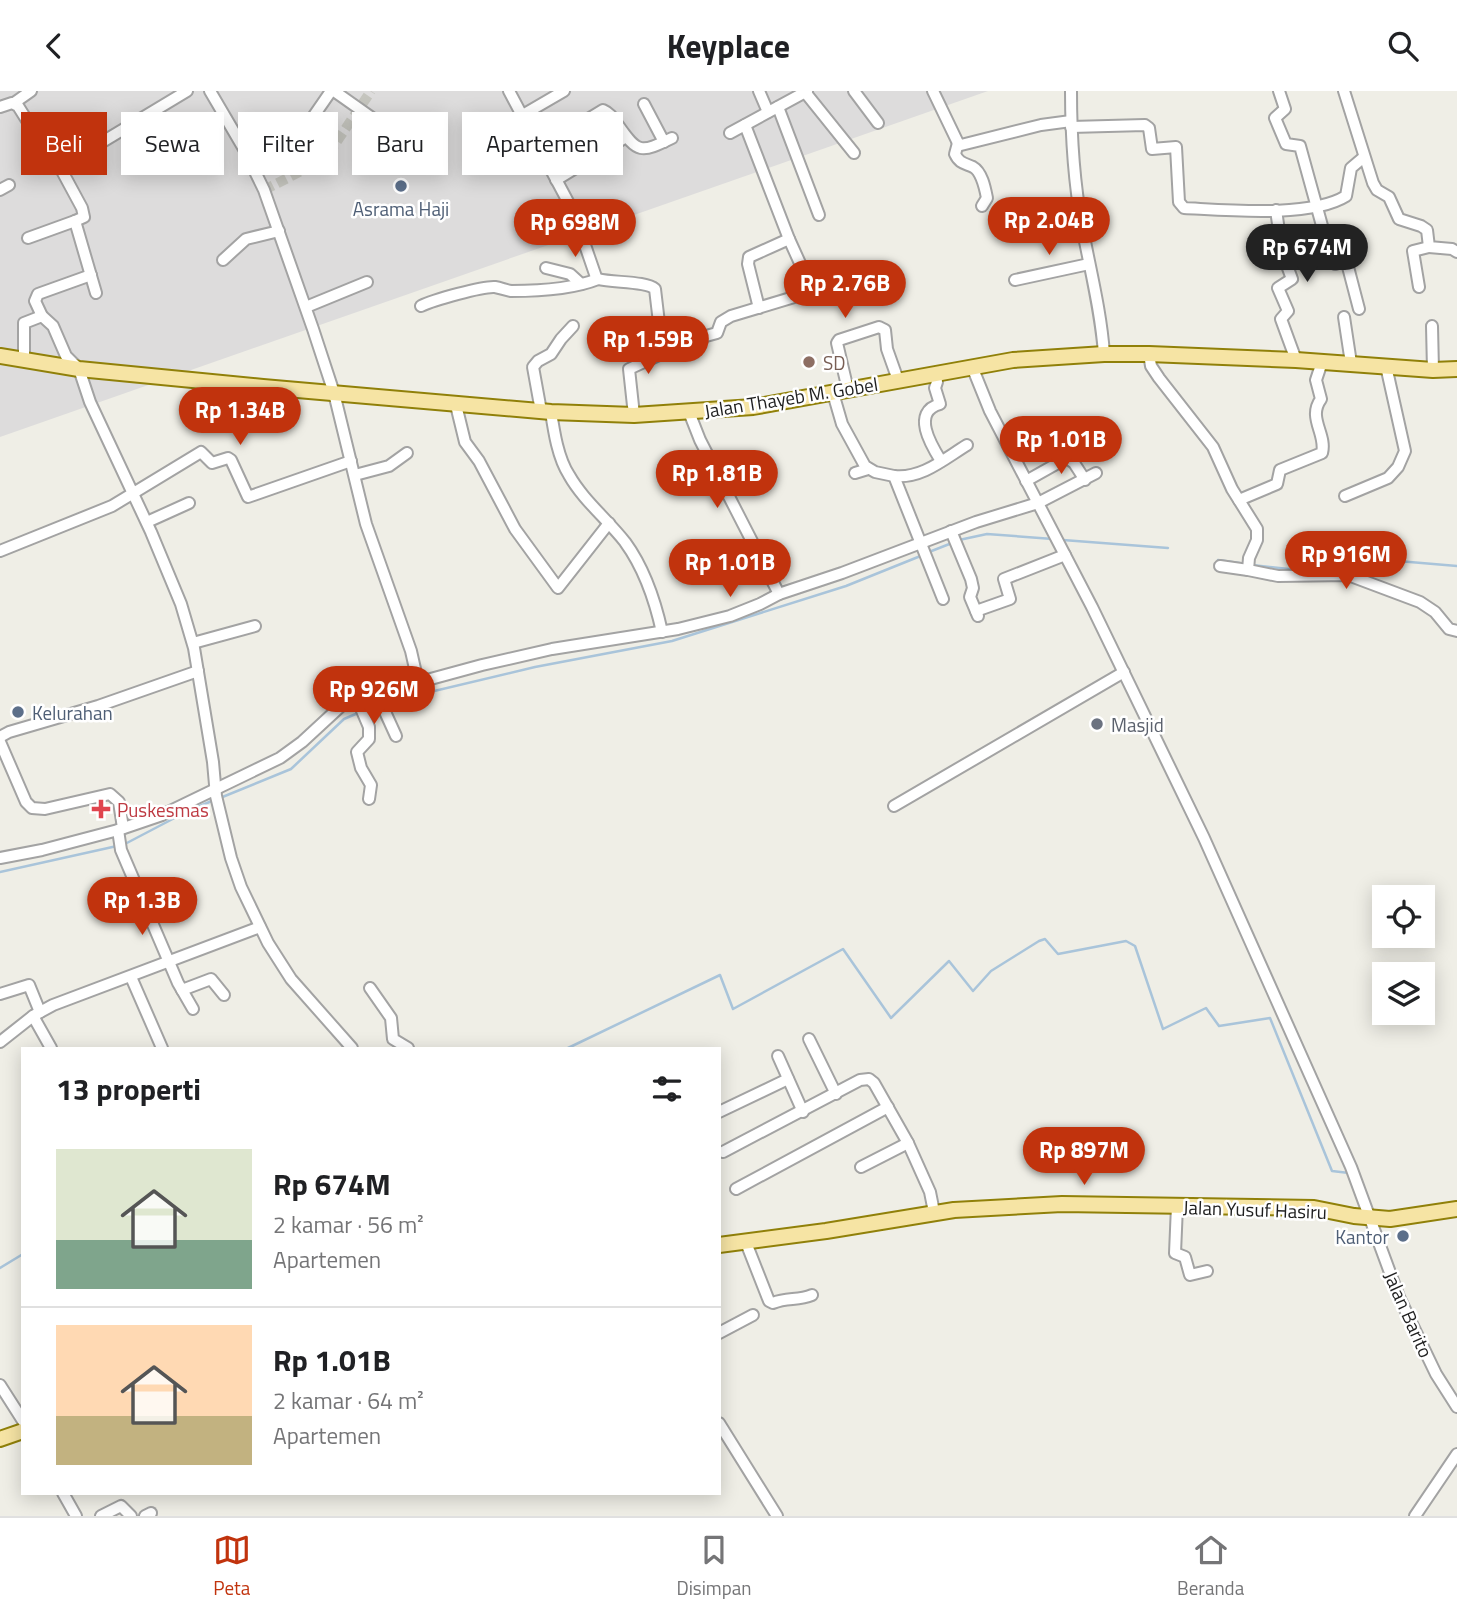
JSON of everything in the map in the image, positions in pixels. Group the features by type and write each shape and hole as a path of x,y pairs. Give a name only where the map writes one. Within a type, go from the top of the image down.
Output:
{"main road":[{"name":"Jalan Thayeb M. Gobel","path":"0,356 79,369 456,405 634,415 753,407 1013,361 1104,354 1149,353 1433,370 1457,369"},
{"name":"Jalan Yusuf Hasiru","path":"721,1245 826,1231 934,1212 1062,1204 1314,1208 1369,1218 1401,1218 1457,1209"},
{"path":"0,1439 21,1432"}],"street":[{"path":"0,107 14,103 31,91"},
{"path":"107,139 187,91"},
{"path":"210,91 254,168 306,307 334,393 366,524 411,651 418,682"},
{"path":"317,112 333,91 363,112"},
{"path":"509,91 519,112"},
{"path":"528,112 564,91"},
{"path":"758,91 773,110 820,215"},
{"path":"854,91 878,123"},
{"path":"933,91 958,143 955,154 958,161 975,168 983,182 987,198 982,206"},
{"path":"1071,91 1075,175 1099,309 1104,354"},
{"path":"1279,91 1285,109 1276,116 1276,120 1286,144 1300,146 1332,262 1346,262 1359,309"},
{"path":"1344,91 1374,187 1389,197 1399,219 1428,232 1429,247"},
{"path":"730,133 806,92 854,153"},
{"path":"14,103 23,112"},
{"path":"623,133 634,147 641,149 650,149 668,140 644,104"},
{"path":"745,125 789,239 813,292"},
{"path":"958,143 967,145 1041,125 1144,125 1149,128 1152,149 1176,146 1179,202 1185,208 1276,210 1317,206 1346,196 1351,168 1364,157"},
{"path":"556,180 626,137"},
{"path":"28,237 83,218 84,214 64,175"},
{"path":"553,175 574,213 592,269 598,279"},
{"path":"1276,210 1282,252 1292,279 1278,288 1288,311 1281,319 1296,360"},
{"path":"75,221 96,293"},
{"path":"223,260 246,239 279,231"},
{"path":"759,309 748,259 789,239"},
{"path":"1419,287 1413,251 1429,247 1457,252"},
{"path":"1015,280 1089,264"},
{"path":"546,268 570,274 581,284"},
{"path":"91,275 35,296 35,303 42,316 53,325 64,353 79,369 90,403 147,522 181,604 193,643 216,796 241,887 260,927 291,979 351,1047"},
{"path":"421,306 452,295 492,287 507,291 525,290 581,284 598,279 647,284 654,288 662,348 657,356 629,369 634,415"},
{"path":"306,307 367,282"},
{"path":"662,348 717,333 721,322 726,318 834,285"},
{"path":"24,359 24,323 42,316"},
{"path":"1344,317 1351,363"},
{"path":"573,326 551,355 538,361 533,367 546,412 568,474 625,542 646,579 662,632"},
{"path":"1432,326 1433,370"},
{"path":"898,380 887,349 885,330 879,327 839,340 837,344 842,424 868,468 908,476 927,470 967,445"},
{"path":"1149,353 1151,366 1158,378 1213,447 1257,529 1248,564"},
{"path":"1239,499 1276,484 1280,470 1322,453 1324,445 1315,419 1321,398 1316,380 1322,362"},
{"path":"1345,496 1388,478 1398,467 1405,451 1386,366"},
{"name":"Jalan Barito","path":"973,369 985,401 1059,541 1205,838 1351,1167 1399,1297 1436,1374 1457,1406"},
{"path":"936,375 935,388 942,409 931,407 925,431 941,461"},
{"path":"456,405 465,442 479,461 515,529 558,588 609,523"},
{"path":"689,412 699,440 779,594"},
{"path":"0,551 134,494 201,452 209,463 228,458 231,460 248,497 351,461"},
{"path":"355,475 389,466 407,453"},
{"path":"1026,481 1065,458 1074,463 1085,480"},
{"path":"855,473 868,468"},
{"path":"0,858 120,829 216,796 280,758 341,706 357,699 384,699 418,682 552,649 696,626 730,616 779,594 922,552 1038,503 1096,473"},
{"path":"894,475 922,552 943,599"},
{"path":"147,522 189,503"},
{"path":"954,538 971,579 973,588 970,596 978,614 1010,599 1004,579 1065,555"},
{"path":"1220,566 1248,564 1278,576 1348,575 1420,601 1435,612 1449,629 1457,631"},
{"path":"193,643 255,626"},
{"path":"193,1009 182,990 120,847 120,802 110,794 45,809 32,808 26,802 0,740 33,724 98,706 198,671"},
{"path":"894,806 1124,672"},
{"path":"357,699 364,712 370,737 357,752 361,768 371,785 369,799"},
{"path":"384,699 396,736"},
{"path":"0,1042 36,1014 67,999 260,927"},
{"path":"131,977 162,1047"},
{"path":"182,990 211,979 224,995"},
{"path":"0,994 29,985 36,1014 51,1047"},
{"path":"370,988 391,1019 393,1039 406,1047"},
{"path":"809,1039 836,1094"},
{"path":"778,1056 803,1112"},
{"path":"721,1111 788,1079"},
{"path":"723,1153 860,1080 869,1079 874,1083 908,1143 930,1192 934,1212"},
{"path":"736,1189 888,1107"},
{"path":"861,1167 908,1143"},
{"path":"1177,1206 1175,1253 1185,1257 1190,1275 1208,1271"},
{"path":"745,1240 769,1301 773,1303 786,1298 800,1300 812,1295"},
{"path":"721,1332 753,1315"},
{"path":"0,1385 21,1418"},
{"path":"721,1426 777,1516"},
{"path":"1415,1516 1457,1454"},
{"path":"64,1495 76,1516"},
{"path":"101,1516 121,1506 131,1516"}],"shaded area":[{"path":"0,91 988,91 0,437"}],"waterway":[{"path":"959,540 987,534 1053,539"},
{"path":"1063,540 1168,548"},
{"path":"929,552 952,543"},
{"path":"388,702 535,667 672,641 846,586 923,555"},
{"path":"1218,560 1246,564"},
{"path":"1350,571 1398,561 1457,566"},
{"path":"1252,565 1308,571"},
{"path":"365,710 381,704"},
{"path":"220,798 291,769 344,719 358,713"},
{"path":"123,845 214,800"},
{"path":"0,872 117,846"},
{"path":"570,1047 720,975 733,1009 843,949 891,1018 949,961 973,991 991,971 1045,939 1058,954 1126,941 1135,946 1163,1029 1206,1008 1219,1026 1270,1018 1332,1171 1349,1173"},
{"path":"0,1268 21,1255"}],"tunnel":[{"path":"264,190 325,159 371,91"}],"place":[{"name":"Asrama Haji","path":"401,186"},
{"name":"SD","path":"809,362"},
{"name":"Kelurahan","path":"18,712"},
{"name":"Masjid","path":"1097,724"},
{"name":"Puskesmas","path":"101,809"},
{"name":"Kantor","path":"1403,1236"}]}
